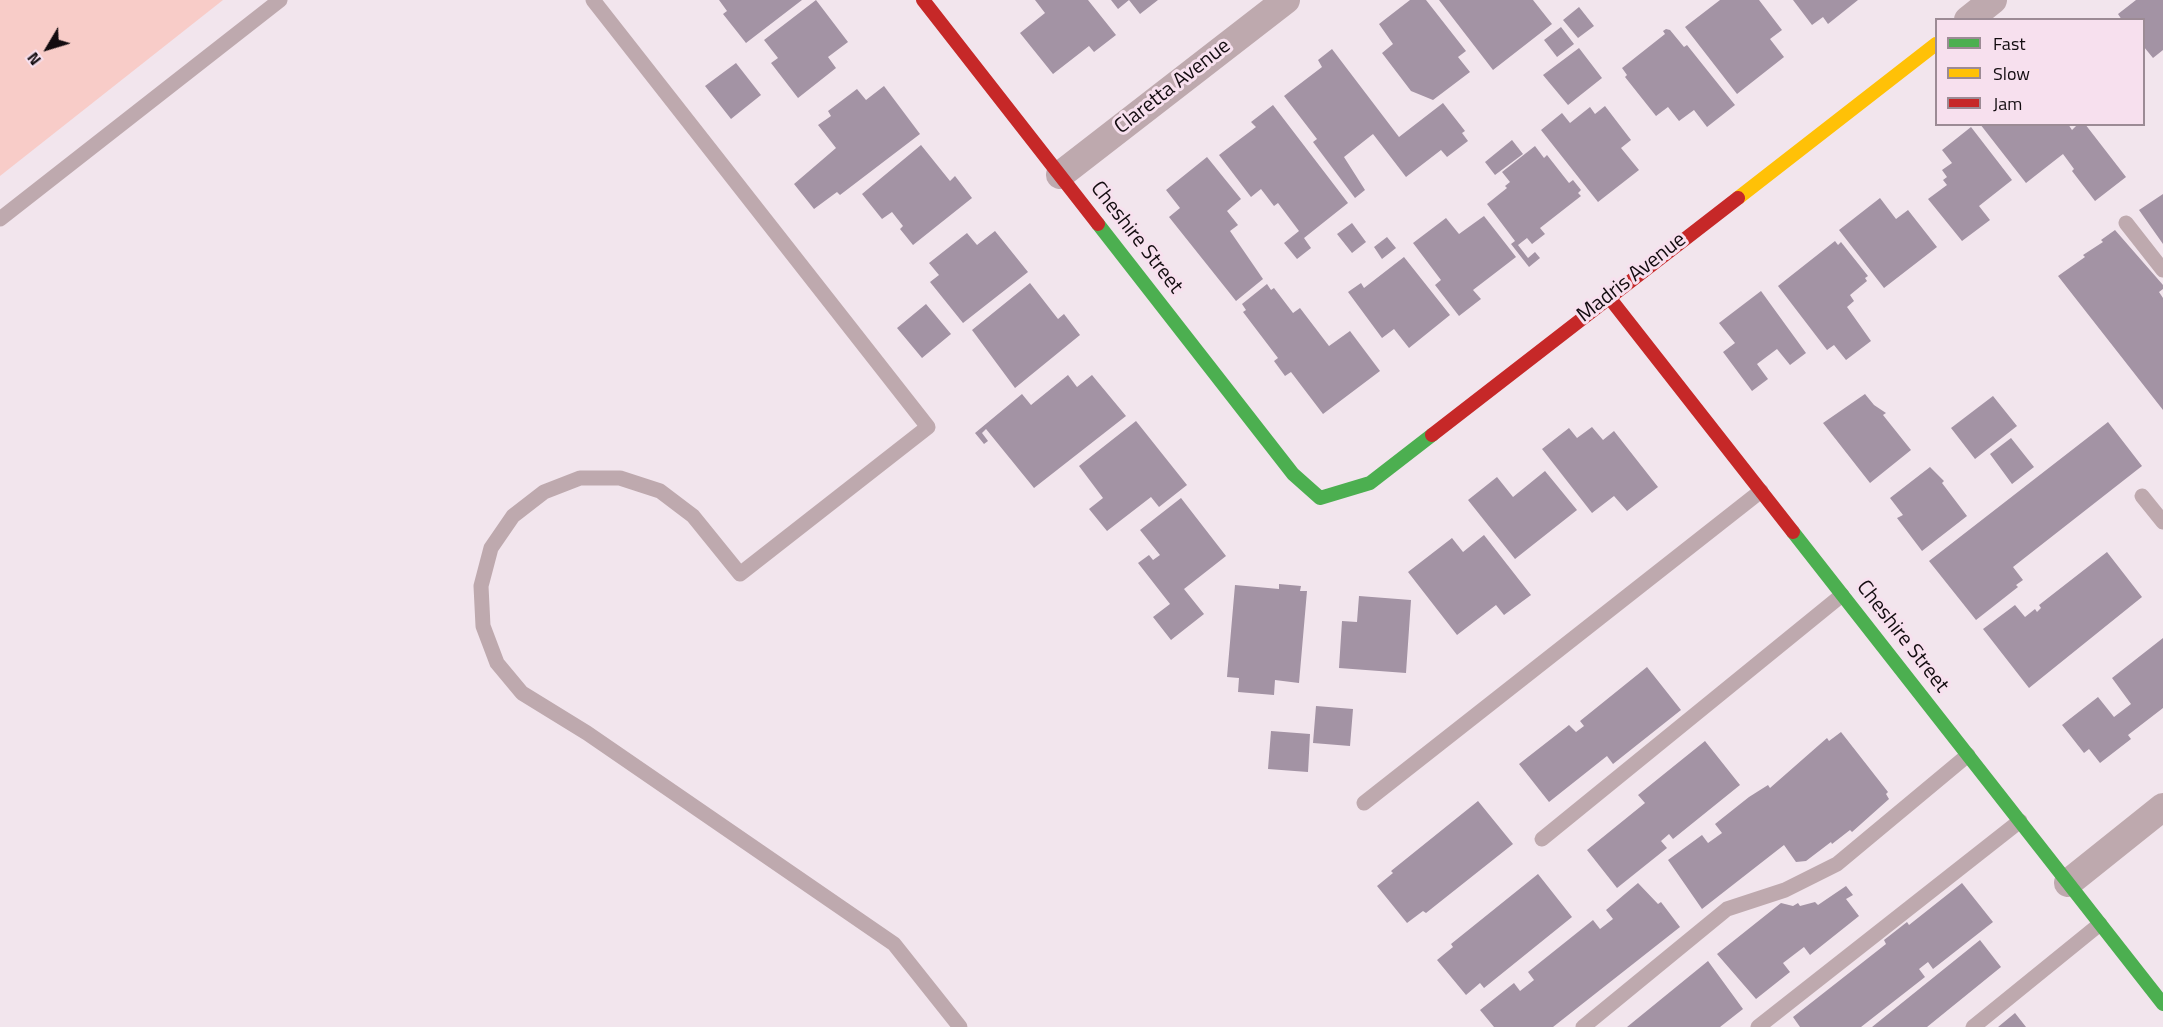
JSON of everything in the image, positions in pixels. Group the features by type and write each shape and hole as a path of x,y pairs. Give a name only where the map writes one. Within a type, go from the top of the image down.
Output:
{"street":[{"name":"Cheshire Street","path":"923,0 1293,474 1320,498"},
{"name":"Claretta Avenue","path":"1060,175 1286,0"},
{"path":"1970,18 1993,0"},
{"name":"Madris Avenue","path":"1320,498 1370,483 1608,296 1935,45"},
{"name":"Cheshire Street","path":"1608,296 2163,1004"},
{"path":"2068,883 2163,807"}],"lane":[{"path":"0,219 280,0"},
{"path":"593,0 928,427 740,574 693,516 660,491 620,478 580,478 544,492 513,516 491,548 481,586 483,626 497,663 522,693 587,733 894,944 960,1027"},
{"path":"2126,223 2163,270"},
{"path":"1364,803 1761,491"},
{"path":"2142,496 2163,522"},
{"path":"1542,839 1842,595"},
{"path":"1583,1027 1727,909 1785,890 1837,864 1968,755"},
{"path":"1758,1027 2020,821"},
{"path":"1973,1027 2100,924"}],"shaded area":[{"path":"0,0 223,0 0,176"}],"building":[{"path":"719,0 802,0 746,43 723,14 727,11"},
{"path":"816,0 848,42 828,57 836,68 798,98 771,63 778,58 764,40"},
{"path":"1035,0 1088,0 1116,35 1094,52 1089,46 1053,74 1020,33 1045,13"},
{"path":"1111,0 1129,0 1118,9"},
{"path":"1129,0 1158,0 1140,14"},
{"path":"1410,0 1426,0 1466,51 1458,57 1470,72 1433,100 1411,91 1382,53 1393,44 1379,24"},
{"path":"1439,0 1533,0 1552,24 1493,70"},
{"path":"1720,0 1759,0 1782,30 1770,39 1784,57 1737,94 1685,27"},
{"path":"1793,0 1858,0 1828,24 1823,17 1812,25"},
{"path":"2136,0 2163,0 2163,50 2153,58 2145,48 2145,18 2121,18 2118,14"},
{"path":"1579,7 1594,26 1578,38 1563,20"},
{"path":"1561,27 1574,44 1557,57 1544,40"},
{"path":"1670,30 1684,47 1687,45 1735,105 1707,127 1694,110 1679,121 1668,107 1656,116 1625,77 1627,75 1622,68 1665,34 1663,31"},
{"path":"1579,48 1602,78 1568,105 1543,75"},
{"path":"1332,49 1399,137 1443,103 1465,131 1462,133 1468,141 1447,157 1441,150 1406,177 1373,134 1344,157 1365,190 1355,198 1313,142 1317,139 1284,96 1322,67 1318,60"},
{"path":"736,63 761,95 731,119 705,86"},
{"path":"884,86 920,134 840,195 837,192 814,209 794,184 836,148 818,125 831,116 828,111 857,89 866,100"},
{"path":"1273,105 1348,203 1304,238 1311,248 1297,259 1284,243 1299,231 1278,203 1274,206 1261,189 1251,197 1219,155 1256,127 1251,122"},
{"path":"1605,106 1631,140 1621,148 1639,170 1598,202 1541,130 1562,113 1570,123 1590,107 1595,114"},
{"path":"1982,126 2069,126 2072,130 2076,126 2087,126 2126,177 2095,201 2072,171 2074,169 2063,154 2026,183"},
{"path":"1971,127 2012,180 1979,206 1990,220 1962,241 1928,199 1947,185 1943,180 1947,177 1942,170 1952,163 1942,150"},
{"path":"1512,140 1523,154 1495,175 1485,162"},
{"path":"921,145 950,181 955,176 972,198 913,245 900,229 903,226 892,212 882,219 862,194"},
{"path":"1535,146 1544,158 1547,155 1569,183 1573,180 1581,190 1578,193 1581,196 1540,228 1545,234 1532,244 1527,238 1518,245 1528,258 1535,252 1540,258 1529,267 1511,244 1515,241 1487,204 1507,188 1505,186 1510,182 1502,172"},
{"path":"1207,157 1241,199 1227,211 1238,225 1230,231 1263,279 1236,301 1169,217 1180,208 1166,190"},
{"path":"2163,194 2163,244 2139,210"},
{"path":"1880,198 1896,219 1908,210 1937,247 1884,288 1839,230"},
{"path":"1484,216 1516,257 1473,290 1481,299 1459,316 1435,285 1441,280 1413,243 1446,218 1459,234"},
{"path":"1352,223 1366,242 1352,253 1337,234"},
{"path":"2115,230 2163,285 2163,289 2159,292 2163,298 2163,410 2058,276 2085,257 2083,255 2103,242 2101,240"},
{"path":"995,231 1028,272 963,323 930,282 939,275 929,263 967,233 977,245"},
{"path":"1387,237 1396,248 1382,259 1374,247"},
{"path":"1835,241 1838,245 1841,242 1868,276 1865,278 1867,281 1850,295 1854,301 1847,307 1871,341 1846,360 1834,345 1827,350 1778,286"},
{"path":"1404,257 1450,315 1409,348 1394,329 1382,338 1348,292 1361,283 1364,288"},
{"path":"1030,283 1058,319 1064,314 1080,335 1015,388 972,330"},
{"path":"1267,284 1271,290 1274,288 1293,313 1300,308 1329,346 1350,331 1380,371 1323,414 1291,372 1285,376 1274,361 1278,358 1243,312 1246,310 1242,304"},
{"path":"1761,291 1806,353 1790,365 1777,349 1757,364 1768,379 1752,391 1723,352 1735,343 1719,323"},
{"path":"926,304 951,334 922,358 897,328"},
{"path":"1068,375 1077,387 1092,375 1126,416 1034,488 986,429 982,433 988,441 984,444 975,433 1022,394 1031,405"},
{"path":"1865,394 1874,405 1886,413 1883,415 1911,450 1870,483 1823,423"},
{"path":"1993,396 2017,426 1975,459 1951,428"},
{"path":"1136,421 1187,485 1159,507 1151,497 1107,531 1089,509 1103,498 1079,466"},
{"path":"2108,422 2142,466 2013,567 2023,580 2016,585 2018,587 1976,620 1929,561"},
{"path":"1592,427 1603,440 1614,431 1658,487 1627,511 1614,496 1592,513 1542,449 1569,428 1577,438"},
{"path":"2011,438 2034,467 2012,484 1990,454"},
{"path":"1930,467 1944,481 1942,483 1967,516 1922,551 1897,518 1903,515 1890,498"},
{"path":"1545,471 1577,510 1515,559 1468,500 1497,477 1513,497"},
{"path":"1181,498 1226,556 1184,589 1204,614 1171,640 1153,617 1170,604 1138,563 1149,555 1153,560 1160,555 1140,530"},
{"path":"1484,535 1531,595 1504,615 1496,605 1457,635 1408,572 1452,538 1463,552"},
{"path":"2107,552 2142,597 2029,688 1983,629 2015,605 2025,617 2035,609 2037,612 2041,608 2039,605"},
{"path":"1279,584 1301,586 1300,591 1307,591 1299,683 1275,680 1274,695 1238,692 1239,678 1227,677 1235,585 1279,589"},
{"path":"1359,596 1411,600 1406,673 1339,668 1342,621 1357,622"},
{"path":"2163,638 2163,708 2128,735 2131,739 2100,763 2089,749 2084,753 2062,725 2098,697 2114,717 2131,704 2112,678"},
{"path":"1647,667 1681,710 1613,764 1607,756 1549,802 1519,764 1569,725 1576,732 1584,726 1580,721"},
{"path":"1316,706 1353,709 1350,746 1313,743"},
{"path":"1271,731 1310,734 1308,772 1268,769"},
{"path":"1841,732 1888,792 1886,794 1889,799 1852,832 1850,830 1806,861 1796,862 1784,845 1702,909 1668,860 1702,835 1708,843 1722,833 1715,824 1749,797 1768,785 1770,788 1827,738 1829,741"},
{"path":"1705,741 1740,785 1673,839 1669,834 1661,841 1667,848 1617,888 1587,850 1645,803 1638,795"},
{"path":"1478,801 1513,844 1426,913 1423,911 1407,923 1377,886 1393,873 1391,871"},
{"path":"1538,874 1572,917 1484,988 1480,983 1466,995 1437,960 1453,947 1451,944"},
{"path":"1638,883 1658,904 1661,902 1680,927 1553,1027 1494,1027 1480,1010 1514,983 1520,991 1534,980 1528,972 1593,920 1600,929 1613,919 1606,910"},
{"path":"1962,883 1993,922 1933,969 1928,962 1919,969 1925,977 1861,1027 1800,1027 1793,1017 1886,944 1884,940 1907,922 1909,925"},
{"path":"1846,886 1853,895 1846,899 1859,916 1810,955 1804,947 1783,963 1790,972 1756,999 1717,954 1781,903 1793,906 1798,903 1800,906 1815,902 1818,905"},
{"path":"1980,940 2001,967 1927,1027 1872,1027"},
{"path":"1708,961 1743,1009 1720,1027 1627,1027"},
{"path":"2015,1013 2026,1027 1998,1027"}],"traffic: fast":[{"path":"1098,224 1293,474 1320,498 1370,483 1432,435"},
{"path":"1793,532 2163,1004"}],"traffic: slow":[{"path":"1738,198 1935,45"}],"traffic: jam":[{"path":"923,0 1098,224"},
{"path":"1432,435 1738,198"},
{"path":"1608,296 1793,532"}]}
